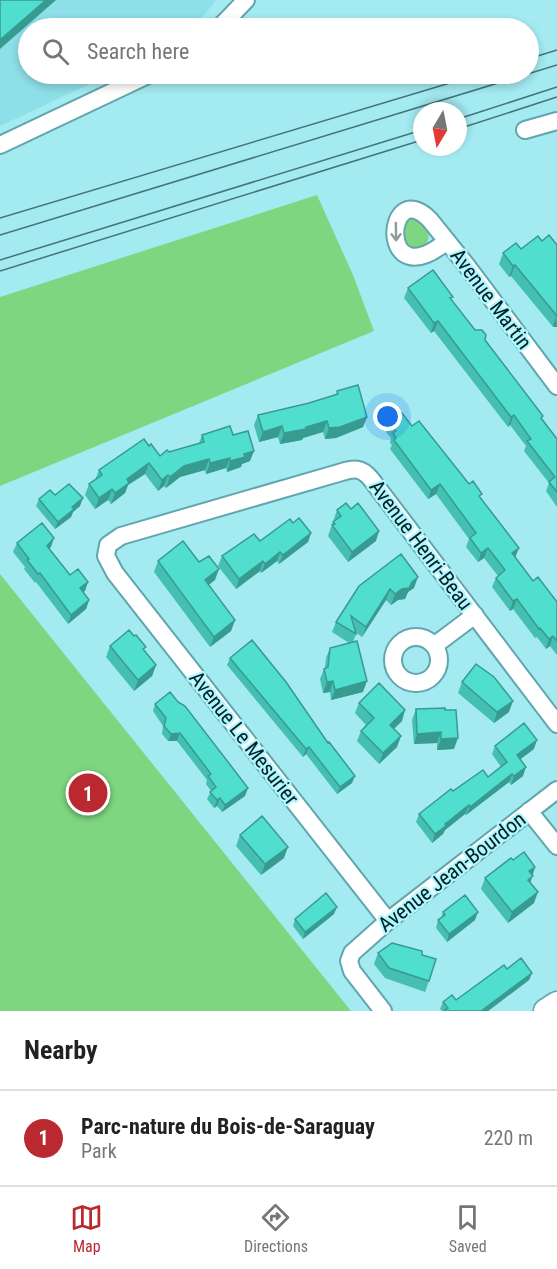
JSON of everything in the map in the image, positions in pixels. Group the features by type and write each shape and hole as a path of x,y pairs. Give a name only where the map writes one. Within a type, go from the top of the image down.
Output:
{"street":[{"path":"229,18 246,0"},
{"path":"0,145 129,84"},
{"path":"525,130 557,121"},
{"name":"Avenue Martin","path":"447,241 557,386"},
{"name":"Avenue Henri-Beau","path":"105,551 111,541 121,536 342,472 360,469 368,475 557,724"},
{"name":"Avenue Le Mesurier","path":"105,551 108,562 115,573 388,921"},
{"path":"435,645 475,615"},
{"name":"Avenue Jean-Bourdon","path":"383,1011 349,966 350,957 356,948 557,790"},
{"path":"529,811 557,846"},
{"path":"546,1011 557,1004"}],"shaded area":[{"path":"0,0 216,0 202,18 18,18 18,84 90,84 0,126"}],"green space":[{"path":"317,195 353,275 374,331 0,486 0,297"},
{"path":"406,219 417,221 426,228 428,237 423,248 410,247 404,240 402,231"},
{"path":"0,574 351,1011 0,1011"}],"building":[{"path":"0,0 46,0 25,18 18,18 18,24 0,40"},
{"path":"549,235 557,245 557,316 503,253 516,243 521,249 538,236 542,241"},
{"path":"433,270 453,297 450,298 475,330 482,330 486,335 485,340 543,416 541,418 557,439 557,492 549,482 555,477 527,441 531,439 514,415 511,417 438,321 434,323 408,288"},
{"path":"358,385 367,417 340,427 329,428 327,421 306,427 306,429 284,433 282,426 263,432 258,415 309,403"},
{"path":"402,413 412,426 419,421 469,484 473,481 482,494 479,496 519,548 512,553 533,581 538,577 557,602 557,641 553,636 549,639 539,629 517,599 513,601 496,578 505,570 488,548 481,553 470,538 476,533 440,484 431,490 394,440 396,438 393,433 396,431 390,422"},
{"path":"230,426 233,435 248,431 254,451 244,454 245,457 230,461 230,458 210,463 209,459 184,466 162,480 149,463 127,479 129,483 115,493 112,489 99,498 89,484 102,475 99,470 144,439 160,456 167,450 169,452 204,442 202,435"},
{"path":"69,484 83,498 58,522 39,499 50,490 55,495"},
{"path":"346,503 351,509 358,503 379,531 352,552 332,525 341,516 337,510"},
{"path":"299,518 311,533 283,555 280,552 265,564 263,561 239,579 222,556 254,534 260,541 290,519 293,523"},
{"path":"42,523 54,538 47,546 70,575 78,569 88,582 80,588 89,600 71,615 40,573 38,574 27,560 29,559 17,543"},
{"path":"183,541 199,562 209,556 219,569 205,580 235,620 214,637 158,561"},
{"path":"401,554 418,577 409,588 402,589 395,594 390,589 366,627 351,616 356,634 336,622 359,586"},
{"path":"129,630 146,647 143,649 156,665 138,680 110,646"},
{"path":"252,640 355,776 340,787 309,747 306,749 230,658"},
{"path":"357,641 367,681 335,690 333,681 327,682 324,669 328,667 330,648"},
{"path":"476,664 494,677 513,701 497,712 462,682"},
{"path":"379,683 405,710 390,725 401,736 383,753 361,731 374,718 359,703"},
{"path":"170,692 178,702 185,706 248,788 225,805 220,798 217,800 210,792 216,787 208,776 211,774 180,733 171,734 164,726 166,718 155,704"},
{"path":"445,708 445,710 456,710 458,738 441,739 441,732 417,734 416,709"},
{"path":"524,723 537,740 517,755 526,767 514,776 512,774 470,807 469,805 435,834 419,814 451,789 453,791 483,770 488,777 507,762 495,746"},
{"path":"262,816 288,847 265,864 240,835"},
{"path":"524,852 535,867 529,871 533,876 528,880 538,892 512,912 485,878 511,858 513,860"},
{"path":"326,893 337,907 305,932 295,919"},
{"path":"465,895 478,912 449,934 438,920 445,915 443,912"},
{"path":"392,943 422,951 422,955 436,959 429,981 389,968 378,953"},
{"path":"521,958 532,973 481,1011 444,1011 448,1008 443,1002 452,995 456,1000 504,965 507,969"}],"tram line":[{"path":"539,56 557,50"},
{"path":"539,70 557,65"},
{"path":"0,218 447,84"},
{"path":"0,235 495,84"},
{"path":"467,116 557,87"},
{"path":"467,126 557,97"},
{"path":"0,260 413,133"},
{"path":"0,271 413,143"}],"place":[{"name":"Parc-nature du Bois-de-Saraguay","path":"88,793"}]}
